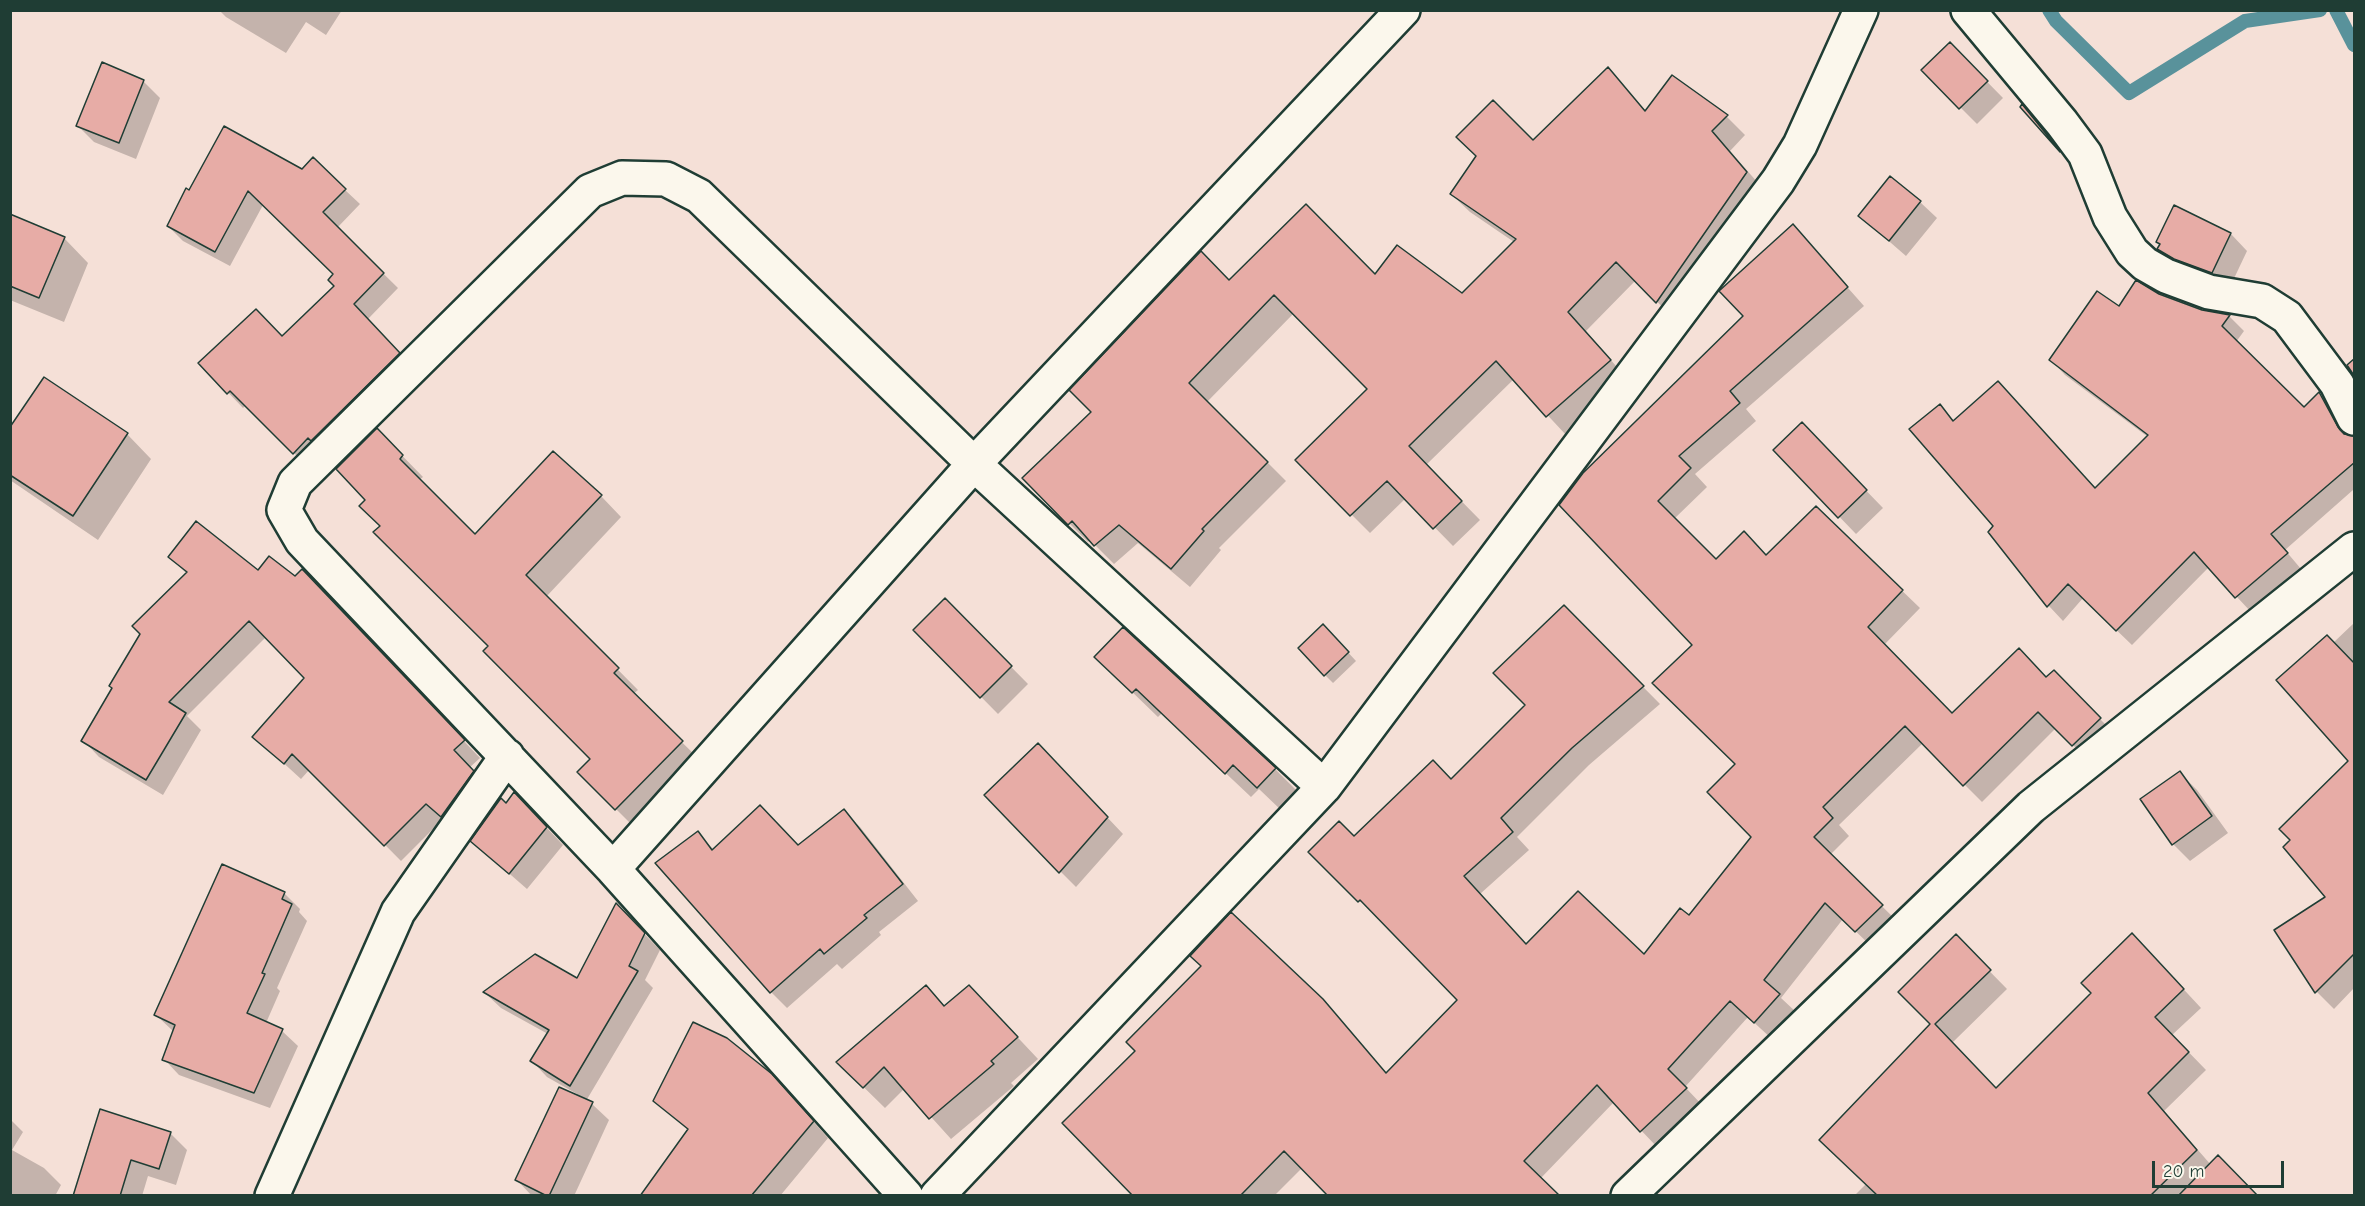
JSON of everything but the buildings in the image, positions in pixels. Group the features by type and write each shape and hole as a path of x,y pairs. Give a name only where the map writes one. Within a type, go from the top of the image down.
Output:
{"street":[{"path":"613,869 974,464 1403,10"},
{"path":"938,1196 1324,787 1778,182 1800,145 1861,10"},
{"path":"1968,10 2085,154 2110,217 2132,252 2145,264 2166,276 2209,292 2262,302 2287,317 2337,384 2355,418"},
{"path":"906,1196 613,869 302,541 284,510 295,483 590,191 622,178 666,179 699,196 974,464 1324,787"},
{"path":"1628,1196 2031,807 2355,549"},
{"path":"272,1196 398,912 507,756"}],"waterway":[{"path":"2049,10 2056,21 2129,93 2245,21 2320,10"},
{"path":"2336,10 2354,45"}]}
